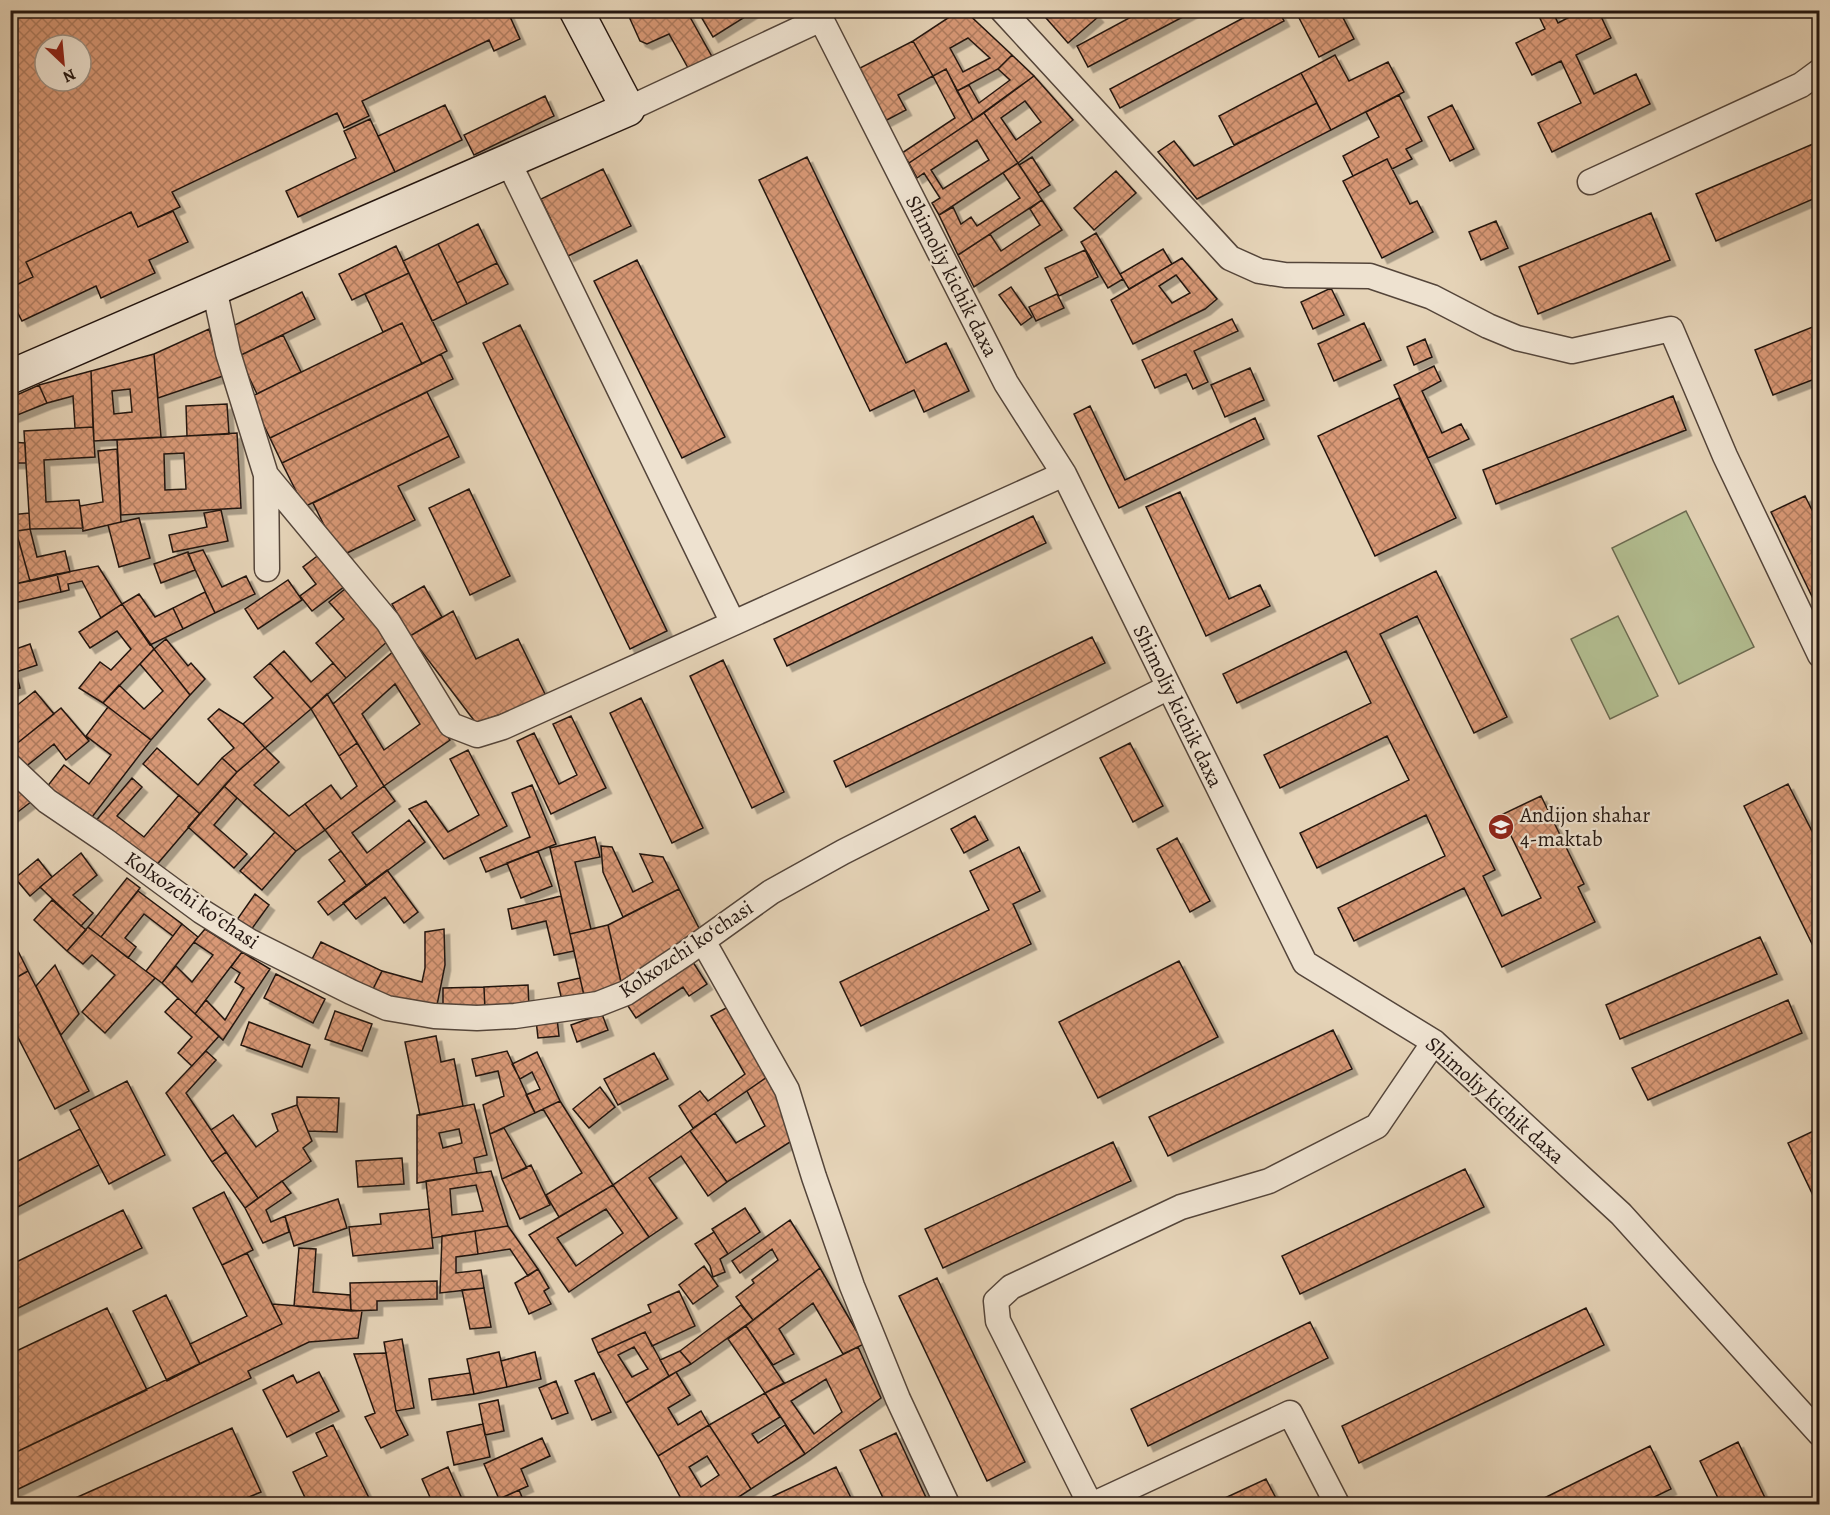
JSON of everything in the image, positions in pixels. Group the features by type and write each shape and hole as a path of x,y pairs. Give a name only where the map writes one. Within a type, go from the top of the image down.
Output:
{"street":[{"path":"10,376 628,109 576,10"},
{"path":"1002,10 1230,258 1259,271 1285,276 1370,276 1432,297 1517,338 1572,351 1671,329 1725,456 1820,655"},
{"name":"Shimoliy kichik daxa","path":"628,109 829,15 1006,383 1064,474 1305,963 1434,1042 1622,1214 1820,1434"},
{"path":"1590,182 1801,85 1820,71"},
{"path":"508,161 734,623"},
{"path":"214,288 228,353 266,475 267,569"},
{"path":"266,475 388,622 451,725 477,735 503,727 1064,474"},
{"name":"Kolxozchi koʻchasi","path":"10,766 47,801 201,911 249,941 351,992 387,1008 434,1016 477,1018 515,1016 598,1004 626,993 771,892 843,852 1169,687"},
{"path":"703,941 787,1090 852,1286 898,1399 947,1504"},
{"path":"1337,1504 1290,1413 1092,1504 998,1321 996,1301 1011,1287 1181,1207 1269,1181 1377,1126 1434,1042"}],"green space":[{"path":"1686,511 1754,647 1679,684 1612,548"},
{"path":"1618,616 1658,696 1610,719 1571,639"}],"building":[{"path":"10,10 507,10 520,39 494,51 489,40 362,101 369,116 344,128 337,113 172,192 180,207 138,227 131,212 26,262 33,277 10,288"},
{"path":"626,10 686,10 715,62 692,75 669,34 647,44 640,41"},
{"path":"697,10 756,10 713,37"},
{"path":"960,10 964,10 1012,55 998,69 957,91 946,69 933,76 913,41","holes":["968,38 990,58 963,72 950,48"]},
{"path":"1039,10 1092,10 1098,17 1068,43"},
{"path":"1144,10 1196,10 1088,67 1077,46"},
{"path":"1258,10 1278,10 1284,21 1120,108 1110,89"},
{"path":"1295,10 1339,10 1354,39 1319,57"},
{"path":"1536,10 1552,10 1558,23 1583,10 1598,10 1611,38 1576,55 1594,94 1636,74 1650,104 1552,152 1538,123 1581,103 1561,61 1532,75 1516,43 1545,29"},
{"path":"913,41 933,76 898,95 906,110 885,121 858,69"},
{"path":"1012,55 1034,76 973,120 957,91 969,85 979,103 1010,80 998,69"},
{"path":"1335,55 1349,81 1388,62 1404,92 1331,130 1301,73"},
{"path":"946,69 973,120 909,163 902,153 955,118 933,76"},
{"path":"1301,73 1317,103 1234,145 1219,116"},
{"path":"1034,76 1073,120 1018,163 984,113","holes":["1025,101 1041,122 1016,140 1001,118"]},
{"path":"1399,95 1422,141 1406,149 1412,159 1392,169 1387,159 1353,176 1343,156 1379,137 1366,112"},
{"path":"545,96 554,116 474,155 464,135"},
{"path":"1317,103 1331,130 1197,199 1158,152 1174,141 1194,166"},
{"path":"445,105 462,140 395,172 378,136"},
{"path":"1452,105 1474,149 1450,161 1428,117"},
{"path":"984,113 1018,163 939,215 932,203 940,198 924,173 917,178 909,163","holes":["977,140 989,160 943,189 931,170"]},
{"path":"370,119 395,172 298,217 286,191 356,158 344,131"},
{"path":"1820,141 1820,196 1716,241 1696,194"},
{"path":"807,157 906,363 946,343 969,391 924,412 914,390 870,411 759,180"},
{"path":"1032,157 1050,185 1038,193 1019,165"},
{"path":"1387,159 1410,204 1417,201 1433,232 1382,258 1343,181"},
{"path":"1018,163 1042,200 958,255 939,215 953,207 961,224 971,217 977,226 1020,198 1003,173"},
{"path":"603,169 631,226 568,256 541,199"},
{"path":"1116,171 1136,193 1094,230 1074,208"},
{"path":"1042,200 1062,230 974,287 958,255 990,234 1001,251 1040,225 1030,209"},
{"path":"173,211 188,242 149,260 155,273 101,298 96,286 22,321 10,298 10,288 33,277 26,262 131,212 138,227"},
{"path":"1651,213 1670,260 1538,314 1519,267"},
{"path":"1496,221 1508,248 1481,260 1469,232"},
{"path":"478,224 497,263 457,283 438,244"},
{"path":"1096,233 1123,279 1108,288 1081,242"},
{"path":"438,244 467,304 432,321 403,261"},
{"path":"396,246 409,273 352,300 339,274"},
{"path":"1163,249 1172,264 1129,289 1120,274"},
{"path":"1085,250 1098,277 1059,296 1045,268"},
{"path":"1182,258 1217,299 1205,309 1133,344 1111,300","holes":["1176,275 1190,293 1172,303 1159,286"]},
{"path":"637,260 725,437 682,458 594,281"},
{"path":"497,263 508,284 467,304 457,283"},
{"path":"409,273 447,351 422,364 402,323 383,332 365,294"},
{"path":"1011,287 1032,317 1021,325 999,295"},
{"path":"1331,288 1344,315 1313,329 1301,302"},
{"path":"302,292 315,319 239,356 233,326"},
{"path":"1057,294 1064,308 1036,321 1029,307"},
{"path":"1232,319 1238,331 1194,351 1208,382 1193,389 1186,374 1155,388 1142,360"},
{"path":"402,323 422,364 270,438 250,397"},
{"path":"1364,323 1381,360 1334,381 1318,344"},
{"path":"1820,324 1820,377 1773,395 1755,350"},
{"path":"520,325 667,631 630,649 483,343"},
{"path":"209,329 223,376 158,398 154,354"},
{"path":"283,335 301,372 257,394 239,356"},
{"path":"1425,339 1432,357 1414,365 1407,347"},
{"path":"154,354 161,437 94,441 91,371","holes":["130,389 132,412 114,414 112,391"]},
{"path":"441,354 453,379 282,463 270,438"},
{"path":"1434,366 1441,381 1422,391 1442,433 1461,424 1469,439 1428,458 1394,385"},
{"path":"1250,368 1264,400 1225,417 1211,385"},
{"path":"91,371 93,427 75,428 73,396 47,403 39,385"},
{"path":"39,385 47,403 10,418 10,398"},
{"path":"427,392 449,436 304,507 282,463"},
{"path":"1673,396 1686,430 1496,504 1483,470"},
{"path":"1399,398 1456,518 1375,556 1318,436"},
{"path":"227,404 229,434 187,436 186,406"},
{"path":"1090,406 1125,480 1255,418 1264,439 1119,508 1074,414"},
{"path":"93,427 95,457 44,460 46,502 79,500 83,528 30,529 24,431"},
{"path":"237,433 241,508 121,515 117,440","holes":["184,453 186,489 165,490 164,454"]},
{"path":"449,436 459,457 398,486 415,520 347,553 332,541 313,503"},
{"path":"10,442 25,443 26,463 10,463"},
{"path":"117,449 121,522 83,531 80,506 103,502 98,451"},
{"path":"469,489 510,576 470,595 429,508"},
{"path":"1180,492 1229,599 1260,585 1270,606 1206,636 1146,507"},
{"path":"1805,496 1820,526 1820,613 1771,512"},
{"path":"221,510 228,541 173,552 169,535 207,527 204,513"},
{"path":"29,513 30,529 10,532 10,515"},
{"path":"1033,516 1046,543 787,666 774,639"},
{"path":"139,518 150,558 119,567 108,525"},
{"path":"30,529 37,557 65,551 70,572 30,581 16,531"},
{"path":"16,531 30,581 10,585 10,532"},
{"path":"203,550 222,587 246,576 255,594 215,613 188,554"},
{"path":"188,552 195,570 161,583 154,564"},
{"path":"320,554 345,586 312,611 300,596 316,584 303,567"},
{"path":"98,566 122,604 101,618 82,581 68,584 69,590 61,592 57,574"},
{"path":"1436,571 1507,717 1474,733 1417,616 1380,634 1495,870 1483,876 1502,916 1541,898 1501,815 1541,796 1584,884 1578,887 1595,922 1502,967 1464,888 1354,941 1338,908 1445,856 1426,815 1317,868 1300,833 1409,780 1387,736 1280,788 1264,755 1371,703 1346,651 1237,703 1223,674"},
{"path":"57,574 61,592 10,604 10,585"},
{"path":"288,580 302,600 258,629 245,609"},
{"path":"424,586 442,617 410,636 392,604"},
{"path":"345,589 389,640 346,678 316,643 344,619 329,602"},
{"path":"205,592 215,613 183,629 173,608"},
{"path":"139,594 155,617 173,608 183,629 150,645 122,604"},
{"path":"122,604 154,649 103,703 79,688 100,662 111,670 131,649 117,631 90,648 79,632"},
{"path":"453,611 476,659 518,639 547,698 476,723 410,636"},
{"path":"1092,637 1105,663 846,787 834,761"},
{"path":"166,639 188,666 191,663 205,679 190,695 154,649"},
{"path":"30,644 37,665 10,674 10,651"},
{"path":"154,649 190,695 151,740 103,703 119,685 144,709 163,691 140,664"},
{"path":"395,650 450,740 384,786 333,704","holes":["395,684 420,724 384,750 362,714"]},
{"path":"284,651 311,682 333,663 346,678 311,709 270,663"},
{"path":"723,660 784,792 752,808 690,676"},
{"path":"270,663 311,709 265,748 243,724 273,698 254,677"},
{"path":"16,673 20,688 10,691 10,674"},
{"path":"35,691 54,714 10,749 10,711"},
{"path":"327,694 357,743 339,756 311,709"},
{"path":"641,698 703,828 672,843 610,713"},
{"path":"108,707 151,740 89,821 46,788 64,765 89,784 111,755 86,736"},
{"path":"61,708 89,741 66,760 54,744 24,768 10,749"},
{"path":"219,709 243,724 265,748 237,772 222,758 234,748 208,719"},
{"path":"571,716 606,788 551,814 517,741 534,733 559,784 577,775 553,724"},
{"path":"357,743 384,786 325,830 305,804 331,785 341,799 357,786 339,756"},
{"path":"1130,743 1163,806 1133,822 1100,758"},
{"path":"157,748 198,785 222,758 237,772 200,814 143,764"},
{"path":"265,748 279,762 254,785 289,816 305,804 325,830 296,851 224,786"},
{"path":"468,750 507,826 444,859 409,809 426,801 448,832 479,815 450,759"},
{"path":"132,778 142,787 117,816 144,837 179,795 200,814 154,868 94,823"},
{"path":"23,782 36,798 10,818 10,793"},
{"path":"1788,784 1820,847 1820,960 1744,806"},
{"path":"532,785 556,844 486,872 480,858 530,837 512,793"},
{"path":"224,786 237,798 214,825 247,854 234,868 188,827"},
{"path":"384,786 395,801 352,833 367,853 409,820 425,842 367,886 325,830"},
{"path":"975,816 988,840 964,853 951,829"},
{"path":"275,832 296,851 262,890 240,871"},
{"path":"595,837 600,857 575,862 591,929 570,934 550,848"},
{"path":"1177,838 1210,901 1190,912 1157,849"},
{"path":"601,846 612,847 633,892 653,882 640,854 663,857 679,889 623,917 603,872"},
{"path":"1019,847 1040,891 1013,904 1031,944 861,1026 840,982 989,910 970,871"},
{"path":"341,851 367,886 328,915 318,902 345,881 329,860"},
{"path":"538,851 552,886 521,898 507,863"},
{"path":"81,853 97,875 73,895 93,913 81,926 40,887"},
{"path":"38,859 52,877 30,896 15,878"},
{"path":"387,870 418,912 404,923 385,897 356,919 343,903"},
{"path":"127,878 140,888 101,937 88,927"},
{"path":"679,889 702,934 622,986 608,925"},
{"path":"138,891 182,924 173,936 144,914 125,938 136,947 128,958 101,937"},
{"path":"255,894 269,905 248,934 234,924"},
{"path":"561,896 574,951 554,955 546,921 512,929 508,909"},
{"path":"52,900 86,930 67,951 34,920"},
{"path":"182,924 198,937 162,983 146,971"},
{"path":"608,925 623,991 585,1000 570,934"},
{"path":"88,927 155,978 105,1033 82,1012 115,975 92,955 83,964 67,951"},
{"path":"205,929 242,952 195,1014 162,983 176,966 192,982 213,955 194,942"},
{"path":"444,929 445,965 436,1010 371,993 382,971 422,982 425,968 425,932"},
{"path":"1760,937 1777,974 1620,1039 1606,1005"},
{"path":"321,942 382,971 371,993 310,963"},
{"path":"18,951 28,971 10,981 10,955"},
{"path":"242,952 270,969 223,1040 195,1014 206,1000 225,1020 244,988 235,982 240,973 231,967"},
{"path":"691,959 707,984 689,996 683,987 636,1018 626,1003"},
{"path":"1179,961 1218,1037 1098,1098 1059,1022"},
{"path":"55,965 79,1014 61,1035 36,986"},
{"path":"28,971 89,1091 55,1109 10,1022 10,981"},
{"path":"276,974 325,999 313,1023 264,998"},
{"path":"580,978 585,1000 563,1005 558,983"},
{"path":"528,985 529,1008 485,1010 484,987"},
{"path":"484,987 485,1010 443,1012 443,988"},
{"path":"178,998 219,1036 192,1066 178,1053 192,1037 165,1012"},
{"path":"1788,1000 1802,1033 1648,1100 1632,1068"},
{"path":"728,1007 767,1077 693,1128 679,1106 700,1091 708,1101 745,1074 711,1016"},
{"path":"335,1011 372,1024 362,1051 325,1039"},
{"path":"602,1014 608,1030 577,1042 571,1025"},
{"path":"557,1018 559,1036 538,1038 536,1020"},
{"path":"249,1022 310,1045 302,1067 241,1045"},
{"path":"1333,1030 1352,1069 1168,1156 1149,1117"},
{"path":"436,1036 441,1062 454,1059 463,1106 420,1115 405,1042"},
{"path":"206,1051 216,1060 186,1093 226,1152 212,1162 166,1093"},
{"path":"507,1051 535,1113 490,1134 483,1105 504,1096 498,1071 476,1076 472,1059"},
{"path":"537,1052 560,1101 535,1113 526,1095 540,1089 532,1072 520,1079 512,1064"},
{"path":"654,1053 668,1079 618,1105 604,1079"},
{"path":"767,1077 798,1137 727,1182 690,1131 715,1113 736,1143 765,1126 747,1091"},
{"path":"127,1081 165,1155 109,1184 70,1110"},
{"path":"600,1087 615,1107 589,1128 573,1109"},
{"path":"297,1097 339,1098 337,1132 308,1131 297,1105"},
{"path":"560,1101 613,1185 559,1217 546,1195 582,1173 543,1109"},
{"path":"474,1104 487,1155 474,1158 477,1173 417,1183 417,1115","holes":["459,1129 462,1143 443,1148 439,1133"]},
{"path":"297,1105 312,1141 303,1148 311,1161 258,1198 211,1130 233,1115 256,1147 278,1131 272,1114"},
{"path":"504,1128 527,1168 502,1179 490,1134"},
{"path":"1820,1128 1820,1210 1788,1143"},
{"path":"80,1129 99,1165 10,1211 10,1165"},
{"path":"690,1131 727,1182 708,1196 681,1156 649,1178 677,1218 649,1237 613,1185"},
{"path":"1113,1142 1131,1181 943,1268 925,1229"},
{"path":"226,1152 258,1198 245,1208 212,1162"},
{"path":"402,1158 404,1184 358,1187 356,1161"},
{"path":"531,1165 550,1205 520,1219 502,1179"},
{"path":"1465,1169 1484,1207 1300,1294 1282,1256"},
{"path":"491,1171 508,1226 432,1238 426,1181","holes":["476,1185 483,1211 452,1215 450,1189"]},
{"path":"282,1181 291,1193 266,1210 271,1222 285,1216 289,1232 263,1243 245,1208"},
{"path":"613,1185 649,1237 569,1292 529,1235","holes":["606,1209 623,1233 576,1266 557,1238"]},
{"path":"224,1192 253,1250 222,1265 193,1208"},
{"path":"338,1199 347,1228 294,1246 285,1216"},
{"path":"745,1208 760,1232 728,1254 712,1229"},
{"path":"429,1209 433,1248 353,1256 349,1227 381,1224 380,1214"},
{"path":"123,1210 142,1248 10,1312 10,1265"},
{"path":"790,1220 820,1268 753,1320 736,1297 754,1283 752,1280 778,1260 772,1249 740,1273 732,1261"},
{"path":"508,1226 538,1269 528,1276 510,1249 478,1254 475,1231"},
{"path":"475,1231 478,1254 456,1257 456,1273 481,1270 484,1288 440,1293 442,1236"},
{"path":"714,1232 728,1254 720,1259 725,1272 713,1277 710,1266 695,1244"},
{"path":"299,1248 316,1249 313,1292 350,1295 351,1311 294,1306"},
{"path":"247,1253 282,1324 200,1364 190,1344 247,1316 222,1265"},
{"path":"704,1266 718,1286 693,1304 679,1285"},
{"path":"820,1268 864,1344 843,1354 813,1303 779,1329 794,1354 773,1365 746,1326"},
{"path":"538,1269 549,1288 544,1291 551,1304 529,1314 515,1283"},
{"path":"937,1278 1025,1462 987,1481 899,1296"},
{"path":"437,1281 437,1299 377,1301 377,1310 351,1311 350,1283"},
{"path":"484,1288 491,1327 470,1329 462,1290"},
{"path":"679,1291 695,1326 652,1346 645,1332 598,1353 592,1339 651,1312 648,1305"},
{"path":"166,1295 200,1364 167,1381 133,1311"},
{"path":"272,1304 362,1311 358,1338 309,1342 248,1371 251,1378 10,1493 10,1455 282,1324"},
{"path":"741,1305 753,1320 691,1364 680,1351"},
{"path":"107,1308 147,1390 10,1455 10,1354"},
{"path":"1586,1308 1604,1345 1359,1463 1342,1426"},
{"path":"1310,1322 1328,1358 1148,1446 1131,1409"},
{"path":"746,1326 784,1383 765,1393 728,1339"},
{"path":"645,1332 669,1376 626,1403 598,1353","holes":["634,1347 648,1369 632,1377 618,1355"]},
{"path":"402,1339 414,1408 396,1411 384,1342"},
{"path":"858,1347 881,1398 805,1454 765,1393","holes":["826,1379 842,1412 814,1434 791,1401"]},
{"path":"680,1351 691,1364 669,1376 660,1360"},
{"path":"499,1352 507,1387 474,1394 467,1359"},
{"path":"535,1352 541,1379 507,1387 501,1361"},
{"path":"386,1353 396,1411 408,1435 381,1448 365,1417 375,1413 354,1354"},
{"path":"319,1372 339,1411 287,1437 263,1390 293,1375 297,1383"},
{"path":"676,1372 690,1395 668,1408 678,1425 701,1411 709,1425 658,1456 626,1403"},
{"path":"470,1373 474,1394 432,1400 429,1379"},
{"path":"594,1373 611,1412 592,1420 575,1381"},
{"path":"556,1381 568,1413 552,1419 539,1388"},
{"path":"765,1393 780,1417 752,1434 758,1443 785,1425 805,1454 751,1489 709,1425"},
{"path":"498,1400 504,1431 485,1435 479,1404"},
{"path":"483,1424 490,1457 454,1465 447,1432"},
{"path":"333,1425 372,1504 308,1504 293,1472 327,1456 316,1433"},
{"path":"709,1425 751,1489 728,1504 684,1504 658,1456","holes":["707,1456 719,1475 701,1487 689,1467"]},
{"path":"232,1428 261,1492 232,1504 62,1504"},
{"path":"896,1433 929,1504 886,1504 860,1450"},
{"path":"542,1438 550,1456 521,1469 528,1486 499,1499 484,1464"},
{"path":"1738,1442 1768,1504 1721,1504 1700,1461"},
{"path":"1650,1446 1671,1489 1640,1504 1532,1504"},
{"path":"448,1467 463,1501 455,1504 433,1504 422,1479"},
{"path":"836,1467 853,1502 847,1504 756,1504"},
{"path":"1266,1479 1279,1504 1212,1504"},
{"path":"519,1490 525,1504 487,1504 499,1499"}],"place":[{"name":"Andijon shahar 4-maktab","path":"1501,827"}]}
